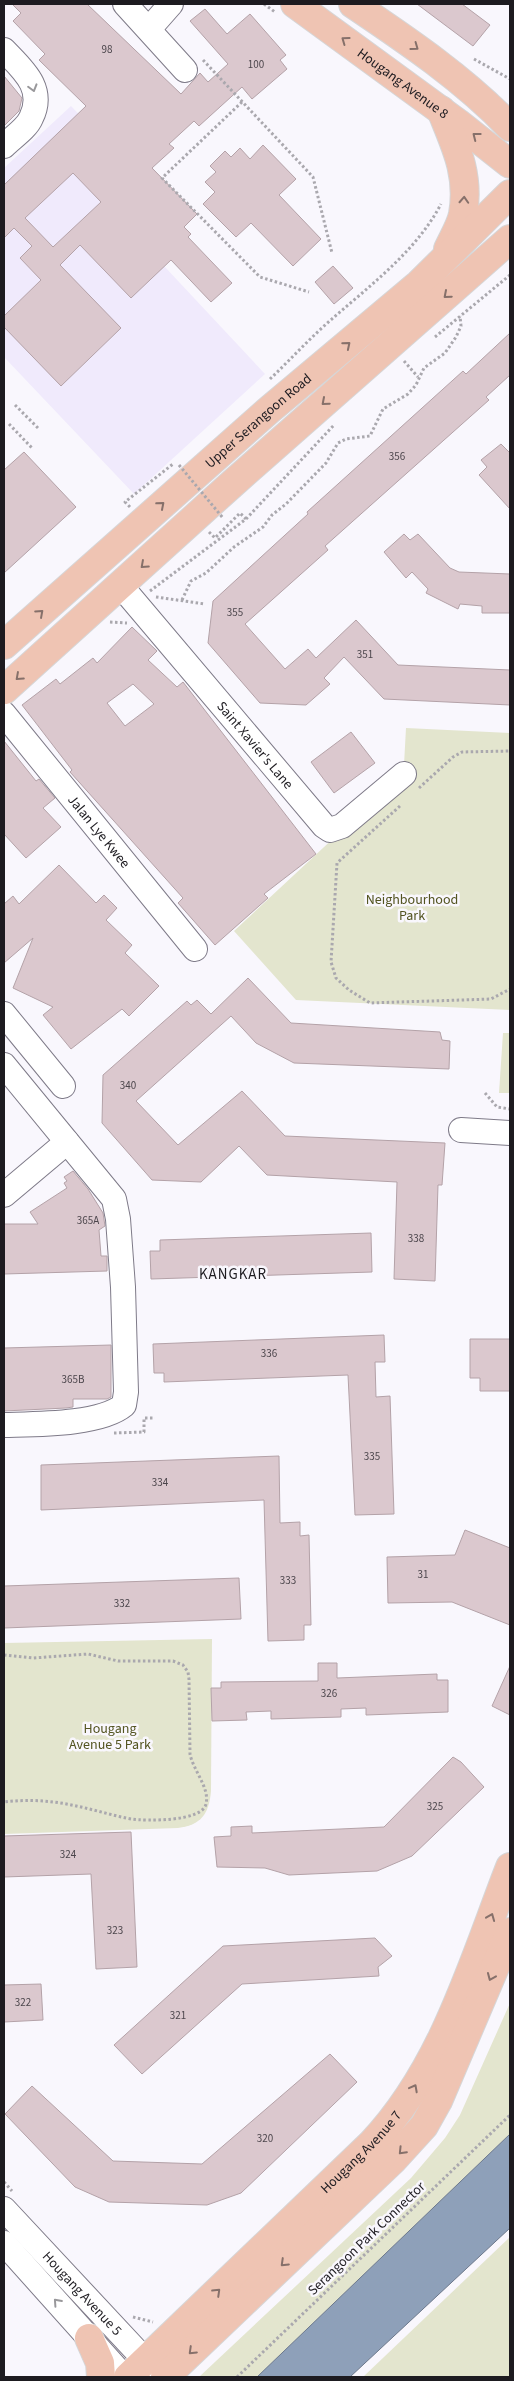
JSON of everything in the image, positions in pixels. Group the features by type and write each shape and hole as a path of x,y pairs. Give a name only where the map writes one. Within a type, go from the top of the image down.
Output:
{"main road":[{"path":"353,4 498,104 510,127"},
{"name":"Hougang Avenue 8","path":"287,9 441,110 510,164"},
{"path":"441,110 462,160 464,186 463,215 442,262"},
{"name":"Upper Serangoon Road","path":"4,645 262,416 386,312 442,262 510,194"},
{"path":"4,690 232,484 510,240"},
{"path":"484,263 510,252"},
{"name":"Hougang Avenue 7","path":"145,2374 372,2143 399,2113 447,2027 510,1868"},
{"name":"Hougang Avenue 7","path":"145,2374 393,2160 424,2126 448,2080 510,1932"},
{"path":"89,2338 100,2363 101,2377"}],"street":[{"path":"126,4 185,70"},
{"path":"149,29 171,4"},
{"path":"4,50 31,78 36,96 31,118 4,146"},
{"name":"Saint Xavier's Lane","path":"121,586 324,826 330,830 342,826 410,783"},
{"name":"Jalan Lye Kwee","path":"4,714 195,949"},
{"path":"4,1014 63,1086"},
{"path":"4,1065 114,1199 117,1209 123,1287 126,1392 124,1405 117,1411 68,1422 4,1425"},
{"path":"461,1130 510,1133"},
{"path":"4,1195 67,1142"},
{"name":"Hougang Avenue 5","path":"10,2202 145,2374"},
{"name":"Hougang Avenue 5","path":"4,2243 89,2338 145,2374"}],"path":[{"path":"264,4 287,9"},
{"path":"185,70 201,58 313,177 332,253"},
{"path":"474,59 510,80"},
{"path":"242,102 162,178 260,277 309,292"},
{"path":"269,380 333,318 366,290 430,225 444,200"},
{"path":"432,339 510,275"},
{"path":"182,600 191,580 206,572 234,547 263,528 272,515 286,504 326,463 338,443 346,439 370,436 383,409 408,394 416,385 424,368 445,353 461,326 460,315"},
{"path":"398,369 412,357"},
{"path":"15,405 39,429"},
{"path":"205,604 143,595 246,519 342,419"},
{"path":"9,424 33,449"},
{"path":"130,508 125,502 178,460"},
{"path":"179,464 223,518 209,532 215,538 240,514 246,519"},
{"path":"410,783 462,752 510,751"},
{"path":"401,805 337,863 332,962 336,978 349,990 370,1003 490,999 510,988"},
{"path":"485,1092 497,1107 510,1108"},
{"path":"4,1655 33,1658 88,1654 118,1662 173,1661 183,1665 188,1672 189,1679 190,1754 192,1765 202,1786 206,1802 204,1808 198,1814 150,1821 51,1802 4,1802"},
{"name":"Serangoon Park Connector","path":"237,2377 510,2115"},
{"path":"4,2182 10,2202"},
{"path":"126,2315 152,2323 160,2320"}],"shaded area":[{"path":"71,106 168,207 136,236 265,374 134,494 4,357 4,168"}],"green space":[{"name":"Neighbourhood Park","path":"406,728 510,733 510,1010 296,1000 234,931 338,834 403,783"},
{"path":"503,1033 510,1033 510,1093 499,1093"},
{"name":"Hougang Avenue 5 Park","path":"212,1639 211,1791 206,1812 198,1821 178,1828 4,1834 4,1643"},
{"path":"510,2003 510,2134 257,2377 199,2377 411,2178 445,2138 460,2115"},
{"path":"510,2237 510,2377 363,2377"}],"water":[{"path":"510,2134 510,2228 350,2377 257,2377"}],"building":[{"path":"12,4 87,4 181,94 200,73 208,82 228,64 190,21 205,9 227,34 250,14 286,55 280,60 287,69 252,99 242,87 199,126 194,121 169,144 174,148 152,168 197,214 184,227 191,234 188,237 232,283 211,302 171,260 131,298 80,245 60,265 121,328 61,386 4,327 4,316 41,280 20,258 32,246 14,228 4,238 4,185 86,106 39,60 45,54 13,21 21,13","holes":["73,173 101,202 53,247 25,218"]},
{"path":"417,4 462,4 490,25 473,46"},
{"path":"4,76 22,98 19,111 4,126"},
{"path":"263,145 296,179 279,195 321,239 293,266 251,223 236,237 203,204 215,192 205,182 216,172 210,166 225,151 231,157 240,148 250,159"},
{"path":"333,266 353,288 334,304 315,282"},
{"path":"510,333 510,375 486,397 489,400 325,546 328,550 245,624 285,669 308,649 316,658 356,620 398,665 510,670 510,705 384,699 344,657 324,678 330,684 306,705 260,703 208,643 213,601 308,514 307,512 463,371 466,374"},
{"path":"501,444 510,453 510,509 479,475 487,467 481,460"},
{"path":"24,452 76,507 4,573 4,470"},
{"path":"404,534 410,540 418,534 450,568 459,572 510,574 510,613 482,613 482,606 460,604 458,609 426,593 428,589 412,572 406,578 384,552"},
{"path":"132,627 157,651 148,660 177,687 183,682 316,854 264,894 268,898 215,945 178,903 183,898 70,772 72,770 22,705 56,679 60,684 93,658 97,663","holes":["133,684 154,704 125,726 107,703"]},
{"path":"351,732 375,763 334,793 311,762"},
{"path":"4,741 36,781 39,779 55,798 43,808 61,827 26,858 4,834"},
{"path":"59,865 96,903 104,895 117,908 106,920 132,945 125,953 159,986 129,1016 122,1009 71,1049 43,1015 53,1007 13,988 33,938 4,963 4,904 13,896 19,904"},
{"path":"248,978 291,1023 440,1032 442,1040 450,1041 449,1069 294,1063 256,1043 231,1016 136,1101 178,1145 242,1091 285,1136 445,1143 442,1185 438,1185 435,1281 394,1279 397,1182 267,1175 239,1146 201,1182 152,1180 102,1123 103,1075 187,1001 191,1005 197,1000 211,1014"},
{"path":"73,1171 88,1189 103,1213 105,1226 99,1230 101,1256 107,1256 107,1271 4,1274 4,1224 38,1224 30,1212 67,1188 64,1183 67,1181 64,1177"},
{"path":"371,1233 372,1272 151,1279 150,1251 160,1251 160,1240"},
{"path":"384,1335 385,1362 375,1362 376,1397 390,1396 394,1514 355,1515 348,1375 164,1382 164,1373 154,1373 153,1344"},
{"path":"470,1339 510,1339 510,1391 480,1391 480,1378 470,1378"},
{"path":"111,1345 111,1397 107,1399 73,1399 73,1407 66,1408 4,1411 4,1348"},
{"path":"279,1456 280,1523 300,1522 300,1536 309,1535 311,1625 304,1625 304,1640 268,1641 264,1500 41,1510 41,1465"},
{"path":"465,1530 510,1548 510,1625 452,1602 388,1603 387,1557 455,1555"},
{"path":"239,1578 241,1619 4,1628 4,1586"},
{"path":"318,1663 337,1663 337,1678 437,1674 437,1680 448,1680 448,1712 366,1715 366,1708 341,1709 341,1717 271,1719 271,1711 246,1712 247,1720 212,1721 211,1688 221,1688 221,1682 318,1681"},
{"path":"510,1666 510,1715 492,1706"},
{"path":"453,1757 461,1762 484,1787 412,1856 377,1871 289,1875 265,1868 217,1867 214,1837 231,1836 231,1827 252,1826 252,1833 384,1827"},
{"path":"131,1832 137,1967 96,1969 91,1874 4,1877 4,1836"},
{"path":"375,1938 392,1956 378,1967 379,1976 242,1984 142,2074 114,2045 223,1946"},
{"path":"41,1984 43,2020 4,2022 4,1985"},
{"path":"330,2054 357,2082 241,2193 207,2205 109,2202 75,2187 5,2114 32,2086 113,2161 202,2164"}],"district":[{"name":"KANGKAR","path":"233,1274"}]}
